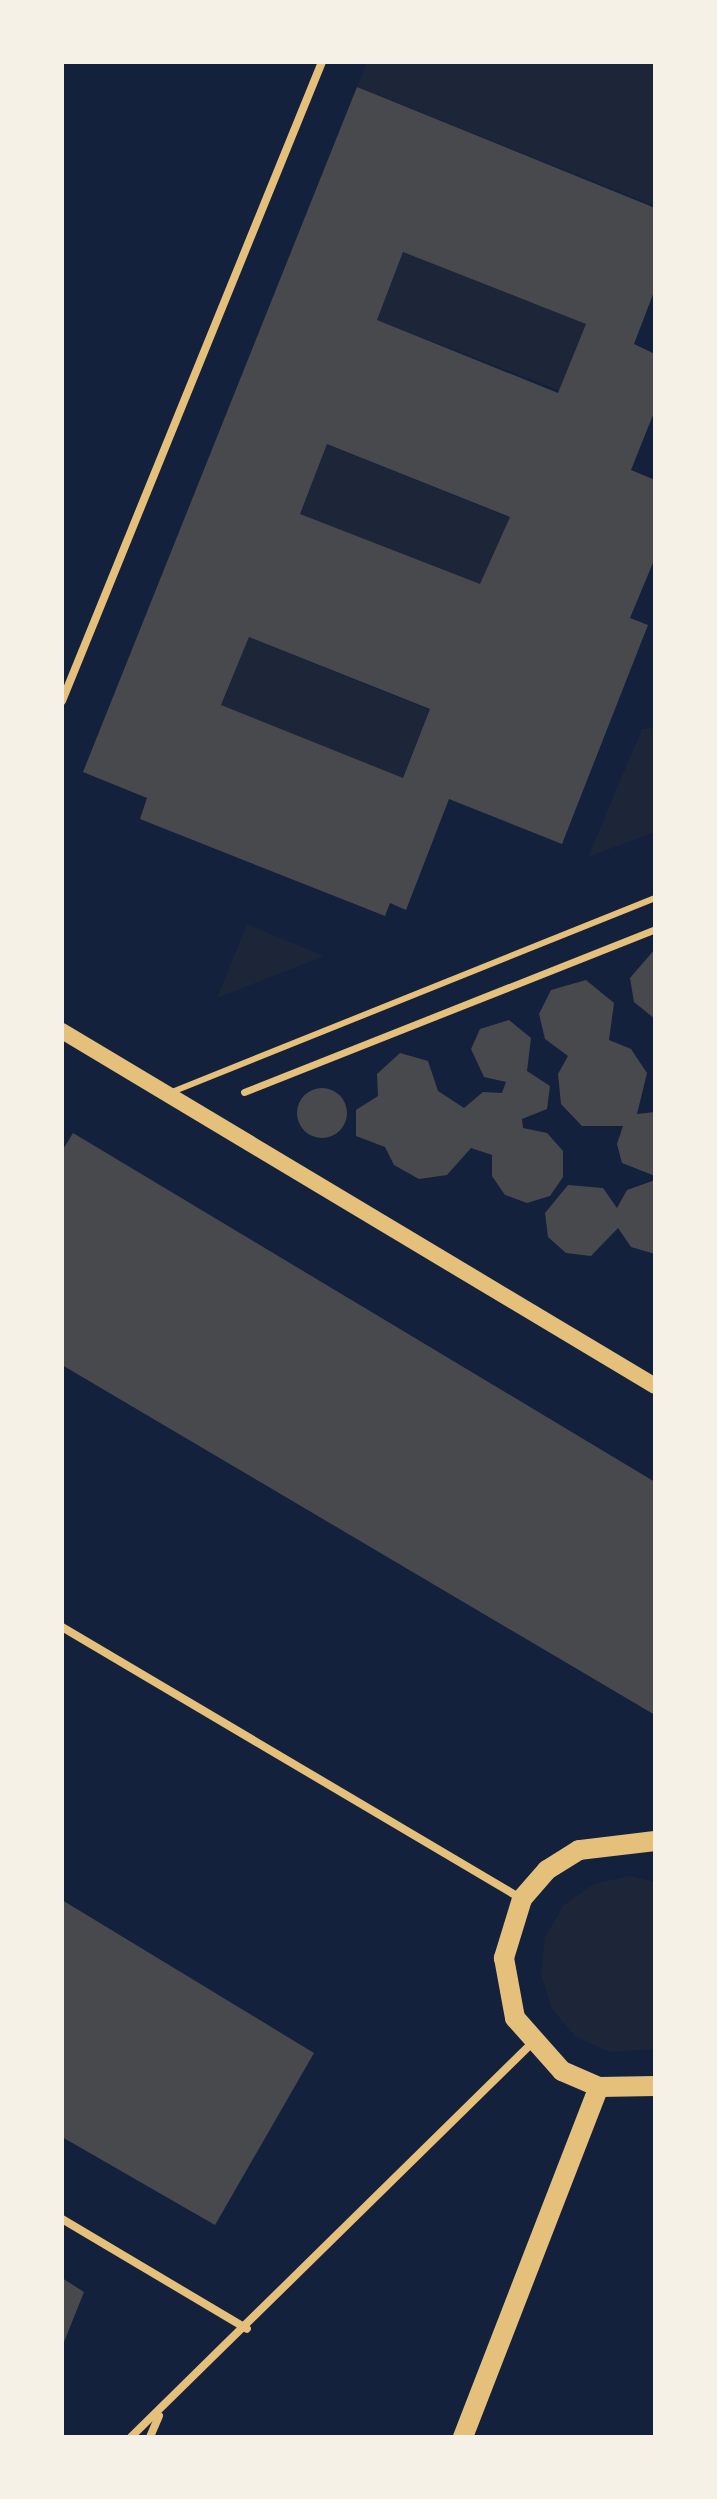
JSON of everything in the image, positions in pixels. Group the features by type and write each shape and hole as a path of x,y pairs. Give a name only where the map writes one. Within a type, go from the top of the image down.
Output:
{"main road":[{"path":"62,1031 655,1386"},
{"path":"655,1841 579,1850 522,1899 509,1927 505,1973 515,2018 531,2044 562,2071 599,2087 655,2086"},
{"path":"463,2437 599,2087"}],"street":[{"path":"62,701 322,62"},
{"path":"244,1092 655,929"},
{"path":"62,1627 522,1899"},
{"path":"131,2437 247,2329 531,2044"},
{"path":"62,2219 247,2329"},
{"path":"150,2437 161,2412"}],"lane":[{"path":"168,1094 655,898"}],"shaded area":[{"path":"367,62 655,62 655,206 357,87"},
{"path":"403,252 587,323 561,391 377,320"},
{"path":"327,444 510,518 482,587 299,514"},
{"path":"249,637 430,710 402,779 221,706"},
{"path":"655,728 655,832 588,857 642,729"},
{"path":"247,924 324,956 217,998"},
{"path":"630,1876 655,1882 655,2049 610,2052 576,2037 552,2009 541,1974 545,1937 564,1905 594,1884"}],"building":[{"path":"357,87 655,208 655,289 634,344 655,354 655,410 631,470 655,480 655,558 630,618 648,625 562,844 449,799 406,910 390,903 385,916 140,819 147,798 83,772","holes":["403,252 586,324 558,393 377,320","327,444 510,517 480,584 300,514","249,637 430,709 403,778 221,705"]},
{"path":"655,949 655,1019 634,1002 630,978"},
{"path":"586,980 614,1003 609,1040 631,1049 647,1073 637,1114 655,1112 655,1176 622,1163 617,1144 623,1126 582,1126 561,1104 558,1074 568,1056 545,1039 539,1014 551,990"},
{"path":"509,1020 531,1038 527,1071 550,1086 547,1109 522,1119 523,1128 547,1133 563,1151 563,1177 550,1196 527,1203 505,1195 492,1176 492,1155 471,1148 447,1175 419,1179 394,1165 385,1147 356,1136 356,1110 378,1096 377,1074 400,1053 428,1061 438,1091 464,1108 483,1092 502,1093 506,1082 484,1077 471,1049 480,1029"},
{"path":"322,1088 340,1095 347,1113 340,1131 322,1138 304,1131 297,1113 304,1095"},
{"path":"73,1133 655,1482 655,1715 62,1365 62,1151"},
{"path":"655,1180 655,1254 631,1247 618,1228 591,1256 566,1253 548,1237 545,1213 568,1185 603,1188 617,1208 627,1190"},
{"path":"62,1900 314,2053 215,2225 62,2137"},
{"path":"62,2278 84,2292 62,2347"}]}
